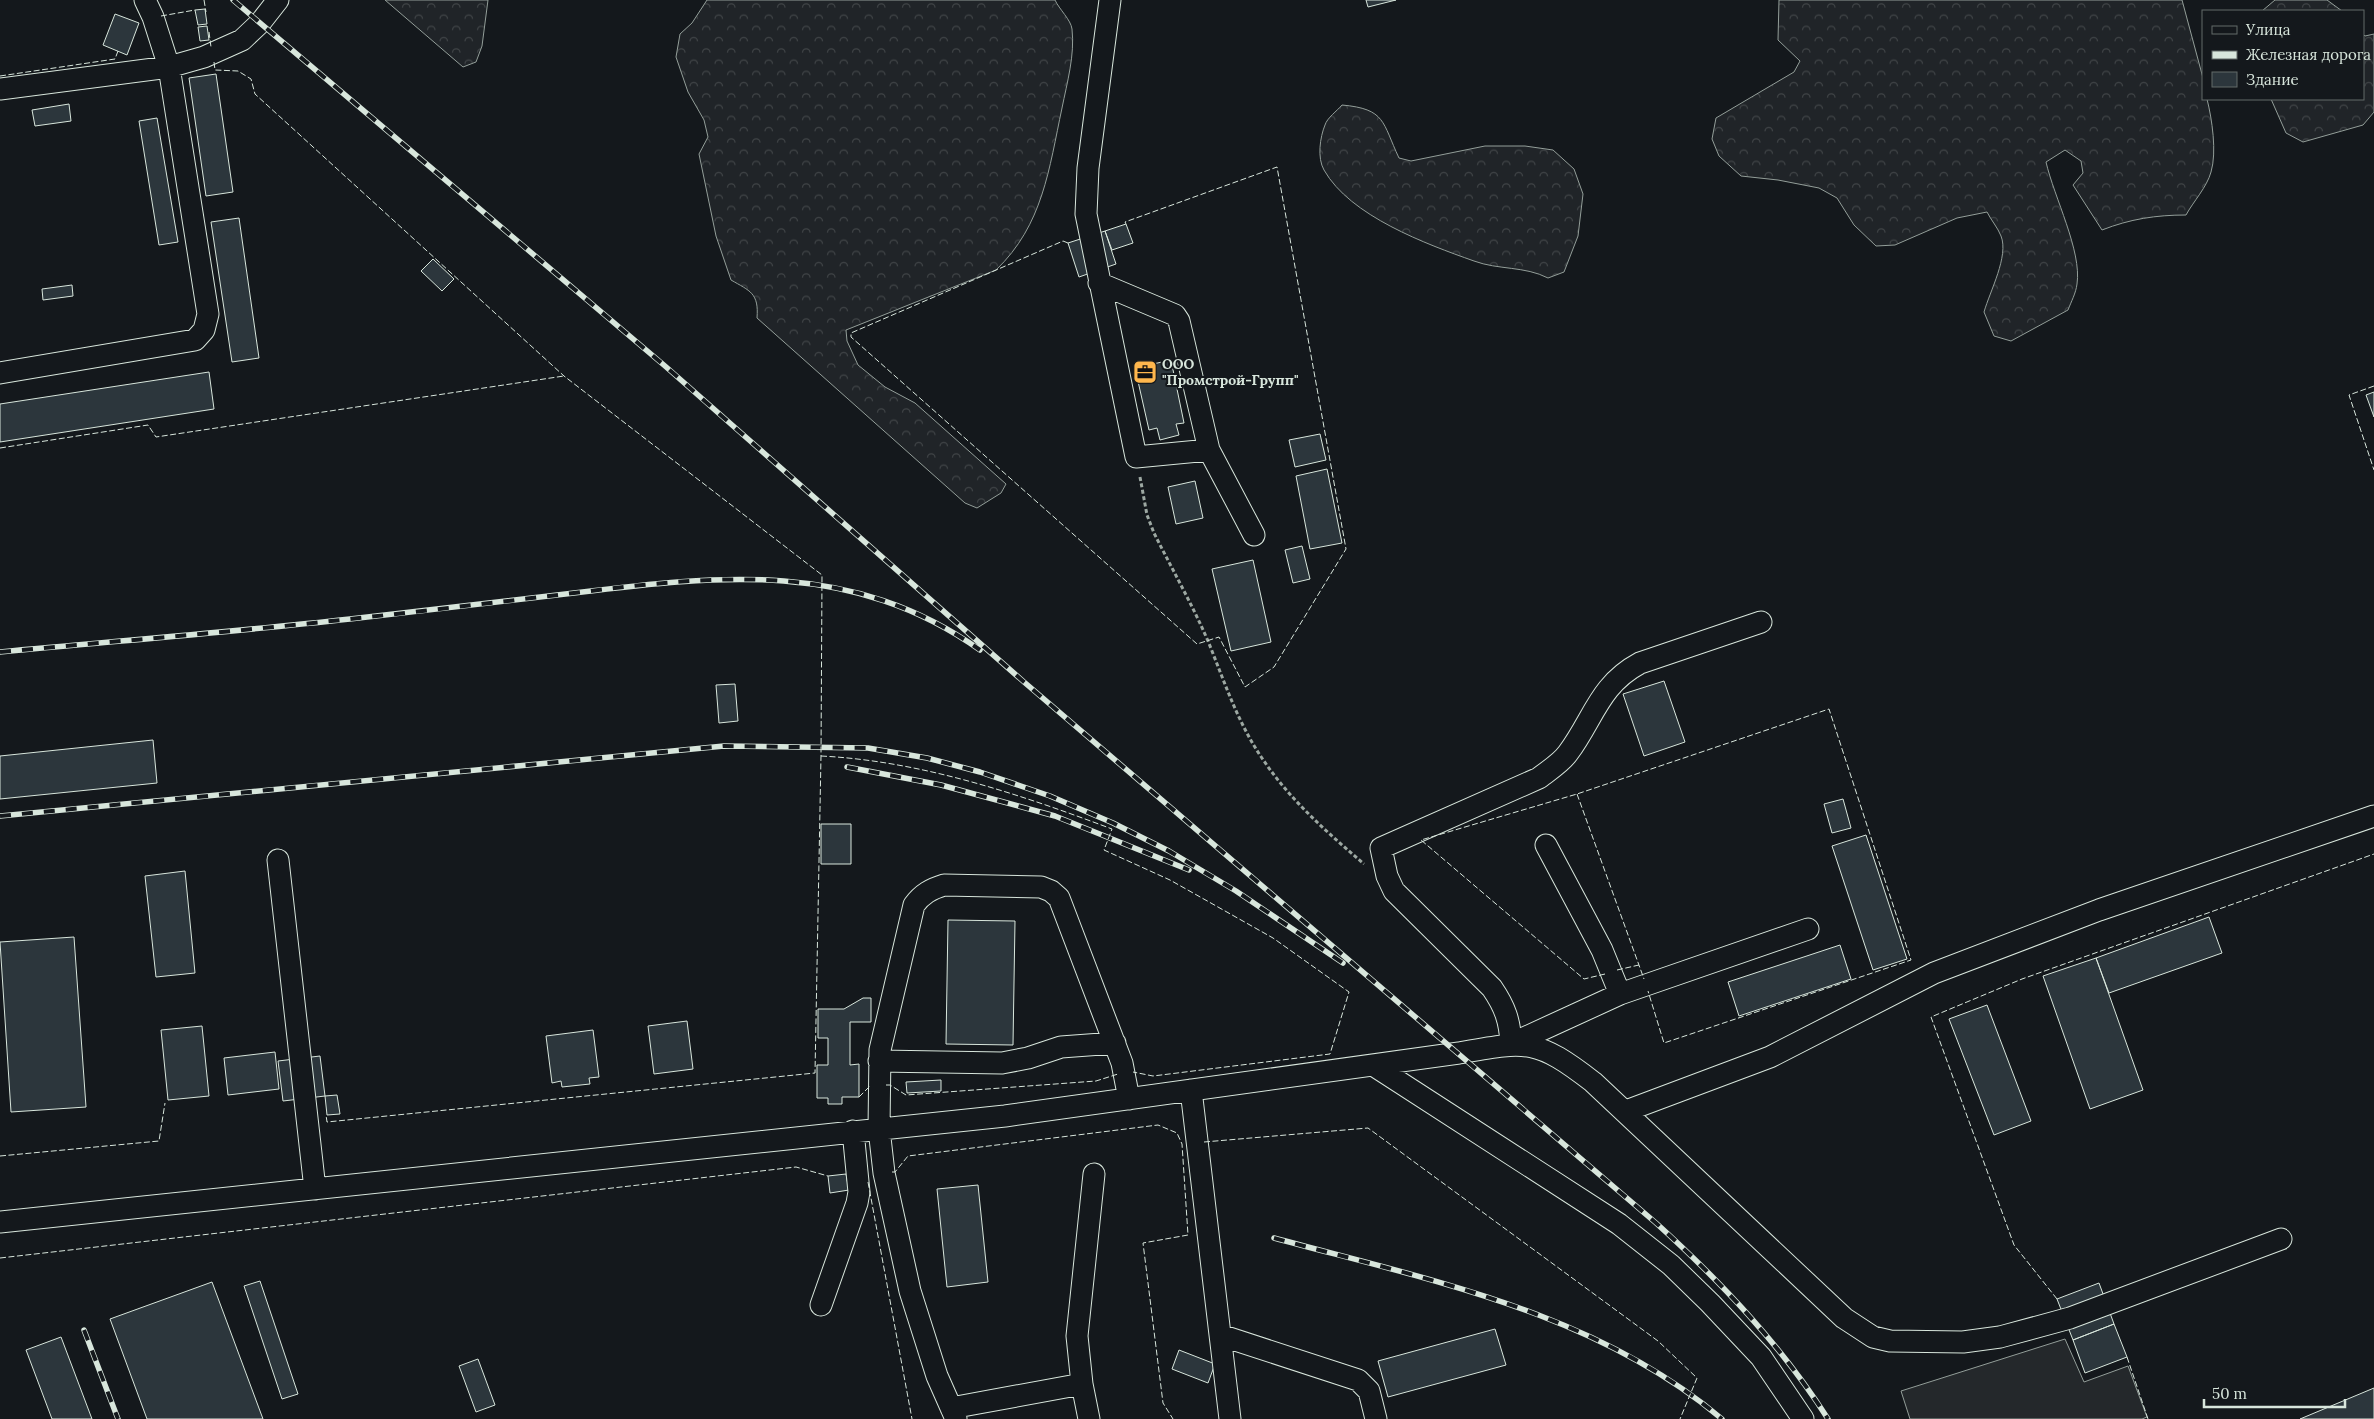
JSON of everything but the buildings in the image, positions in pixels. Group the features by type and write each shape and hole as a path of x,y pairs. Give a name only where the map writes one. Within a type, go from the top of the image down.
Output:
{"street":[{"path":"0,373 195,340 204,330 208,314 169,67 153,17 145,0"},
{"path":"0,89 169,67 204,57 242,40 278,0"},
{"path":"1110,0 1086,197 1089,235 1136,457 1209,450"},
{"path":"1099,282 1175,315 1179,321 1209,450 1254,535"},
{"path":"1511,1044 1510,1022 1504,1006 1496,994 1394,891 1387,876 1380,848 1539,778 1568,754 1610,685 1623,672 1640,664 1761,622"},
{"path":"1626,1111 1770,1057 1934,973 2098,910 2374,816"},
{"path":"1546,845 1602,950 1620,994"},
{"path":"278,860 315,1189"},
{"path":"1082,1384 954,1414 937,1376 908,1284 884,1173 879,1128 879,1061 914,905 925,892 944,885 1041,887 1051,891 1059,898 1115,1043 1125,1072 1129,1098"},
{"path":"1511,1044 1620,994 1808,929"},
{"path":"879,1061 1002,1063 1022,1060 1061,1047 1115,1043"},
{"path":"0,1222 1005,1116 1511,1044 1534,1046 1567,1061 1594,1082 1844,1318 1874,1337 1890,1341 1963,1342 2031,1330 2070,1318 2281,1238"},
{"path":"1373,1065 1618,1224 1671,1266 1710,1303 1761,1357 1803,1419"},
{"path":"1191,1090 1230,1419"},
{"path":"821,1305 858,1198 853,1131"},
{"path":"1089,1419 1082,1384 1077,1336 1094,1174"},
{"path":"1220,1334 1358,1380 1369,1391 1376,1419"}],"path":[{"path":"1136,457 1147,515 1154,533 1207,640 1238,719 1264,762 1299,804 1321,827 1365,866"}],"green space":[{"path":"385,0 488,0 482,46 476,62 463,67"},
{"path":"707,0 1055,0 1069,22 1073,39 1071,59 1048,174 1034,215 1012,253 996,270 846,330 847,341 858,365 885,387 915,403 1006,484 1001,493 977,508 965,503 757,318 755,298 748,290 731,280 716,236 699,154 708,137 704,120 688,92 676,57 680,34 692,23"},
{"path":"1779,0 2182,0 2202,74 2202,100 2207,100 2212,126 2214,155 2211,172 2203,189 2186,215 2143,218 2102,230 2073,185 2083,173 2081,161 2065,150 2046,162 2075,256 2077,271 2076,291 2068,310 2011,341 1994,336 1984,312 1998,274 2003,244 2000,233 1987,212 1957,218 1895,245 1876,246 1854,225 1837,198 1819,188 1778,180 1741,176 1719,156 1712,139 1716,118 1794,72 1800,61 1778,40"},
{"path":"2275,0 2327,0 2341,10 2263,10"},
{"path":"2374,34 2374,112 2363,125 2303,142 2286,133 2271,100 2364,100 2364,35"},
{"path":"1342,105 1367,110 1375,114 1385,126 1399,158 1411,161 1485,146 1525,146 1553,150 1574,169 1583,194 1578,236 1564,272 1548,278 1521,270 1483,264 1412,237 1370,215 1336,186 1324,170 1320,160 1321,141 1326,122"}],"shaded area":[{"path":"2065,1339 2084,1382 2128,1366 2147,1417 2142,1419 1910,1419 1901,1391"}],"railway":[{"path":"233,0 665,366 1024,682 1656,1223 1704,1268 1749,1315 1790,1365 1828,1419"},
{"path":"0,652 306,624 628,587 733,579 784,581 834,588 883,601 932,621 980,650"},
{"path":"0,816 724,746 868,748 927,758 980,772 1050,796 1113,823 1169,851 1236,891 1343,963"},
{"path":"847,767 941,785 1055,816 1189,870"},
{"path":"1274,1238 1450,1286 1508,1304 1565,1326 1620,1351 1673,1382 1722,1419"},
{"path":"84,1330 118,1419"}],"fence":[{"path":"204,0 206,12"},
{"path":"161,16 195,10"},
{"path":"209,32 211,47"},
{"path":"0,76 115,59 118,51"},
{"path":"214,62 215,70 238,71 251,79 255,94 564,376 822,575 821,756 815,1073 327,1122 326,1115"},
{"path":"1068,243 1063,241 851,333 851,337 1197,644 1219,637 1245,687 1274,667 1346,549 1277,167 1125,222 1126,224"},
{"path":"0,448 148,425 156,437 564,376"},
{"path":"2374,386 2349,395 2374,470"},
{"path":"1605,974 1584,979 1421,840 1577,794 1829,709 1911,960 1664,1043 1648,991"},
{"path":"821,756 896,765 969,781 1112,829 1104,850 1170,880 1273,938 1349,992 1330,1054 1153,1076 1133,1072"},
{"path":"1577,794 1644,979"},
{"path":"2057,1299 2014,1245 1931,1017 2022,979 2374,854"},
{"path":"1617,970 1639,965"},
{"path":"886,1085 890,1085 906,1095 1096,1081 1118,1074"},
{"path":"859,1097 871,1085"},
{"path":"0,1156 159,1141 165,1103"},
{"path":"892,1172 895,1172 908,1156 1158,1125 1177,1133 1182,1144 1188,1235 1143,1243 1163,1403 1173,1419"},
{"path":"1204,1142 1368,1128 1658,1341 1697,1378 1680,1419"},
{"path":"0,1258 796,1167 828,1176"},
{"path":"868,1182 912,1419"},
{"path":"2127,1357 2148,1419"}],"place":[{"name":"ООО \"Промстрой-Групп\"","path":"1145,372"}]}
